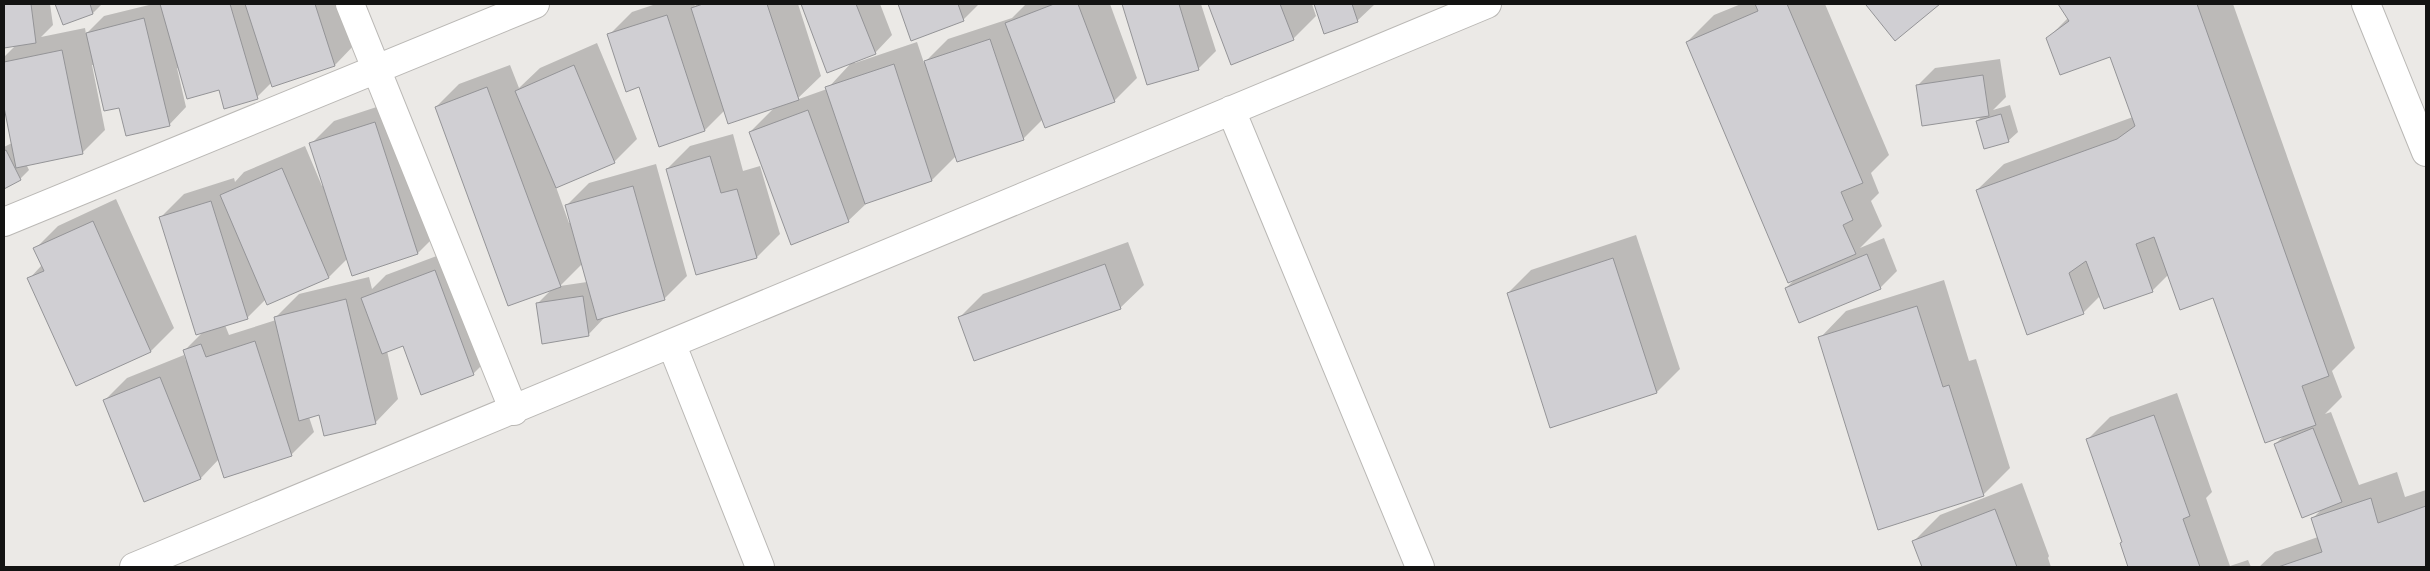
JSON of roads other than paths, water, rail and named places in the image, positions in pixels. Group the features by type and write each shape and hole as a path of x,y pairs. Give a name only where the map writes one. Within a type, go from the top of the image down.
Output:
{"street":[{"path":"350,4 378,68 514,411"},
{"path":"4,222 535,4"},
{"path":"134,567 514,411 1231,110 1429,15 1487,4"},
{"path":"2366,4 2426,152"},
{"path":"1231,110 1420,567"},
{"path":"672,345 760,567"}]}
